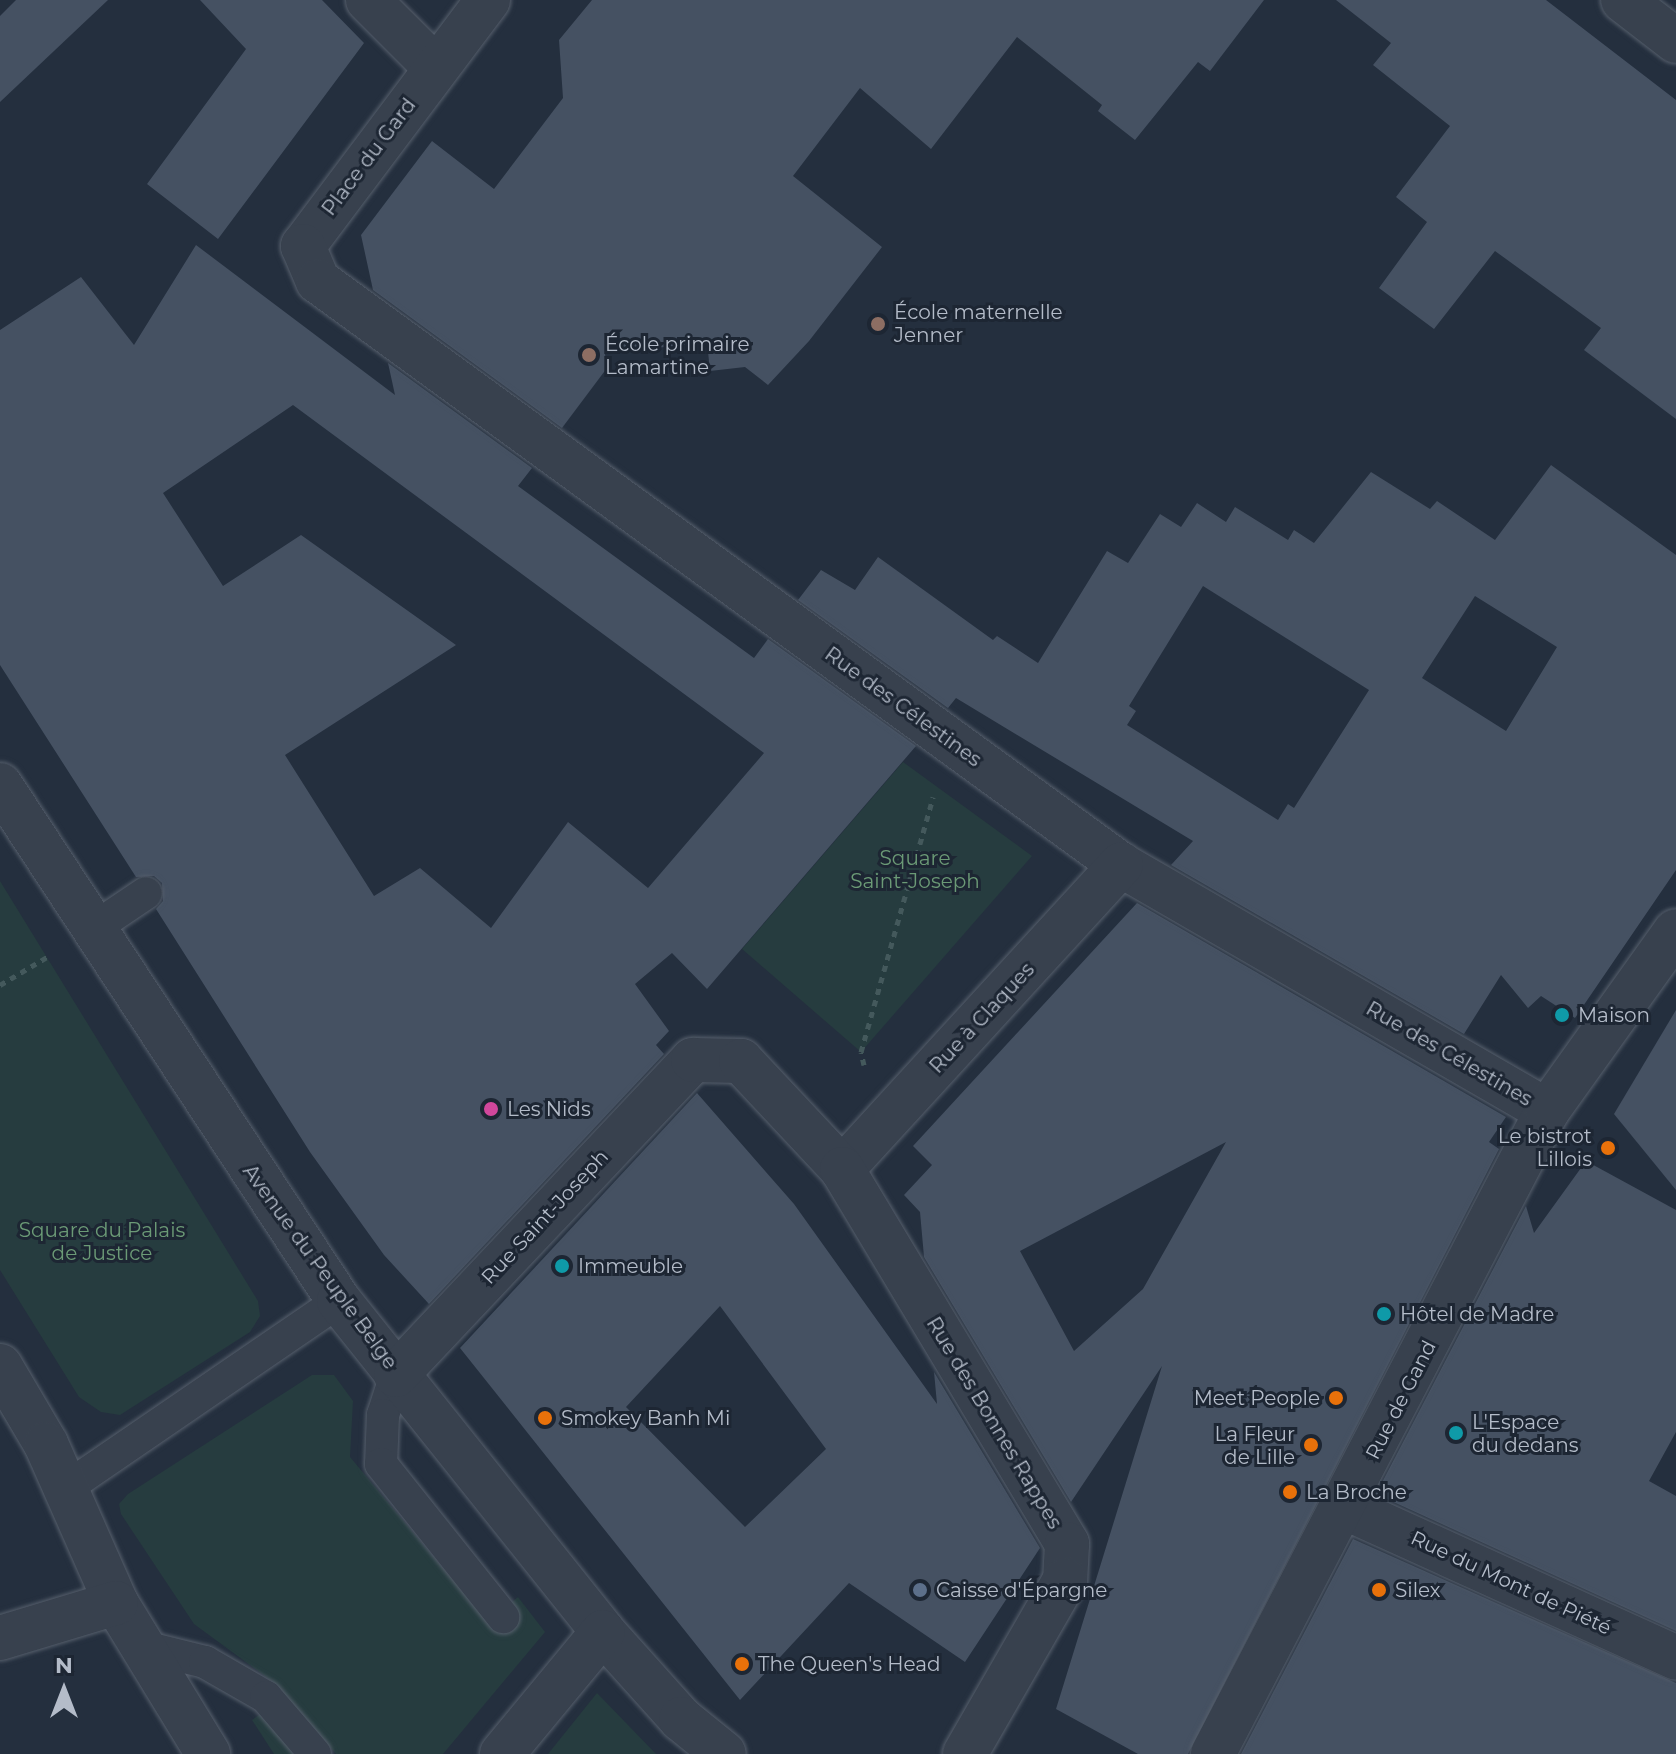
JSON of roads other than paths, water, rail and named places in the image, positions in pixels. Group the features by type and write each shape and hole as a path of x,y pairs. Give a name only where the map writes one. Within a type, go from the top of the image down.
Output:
{"street":[{"path":"368,0 435,67"},
{"name":"Place du Gard","path":"303,246 488,0"},
{"path":"1623,0 1676,41"},
{"name":"Rue des Célestines","path":"303,246 318,281 1121,865 1547,1111"},
{"name":"Avenue du Peuple Belge","path":"0,785 91,930 339,1301 603,1632 681,1719 724,1754"},
{"name":"Rue à Claques","path":"842,1169 1121,865"},
{"name":"Rue de Gand","path":"1213,1754 1346,1508 1547,1111 1676,931"},
{"name":"Rue des Bonnes Rappes","path":"693,1060 741,1061 842,1169 1067,1544 1065,1580 1010,1685 965,1754"},
{"name":"Rue Saint-Joseph","path":"396,1375 693,1060"},
{"path":"0,1366 66,1488 116,1603 208,1754"},
{"name":"Rue du Mont de Piété","path":"1346,1508 1676,1658"},
{"path":"0,1638 116,1603"},
{"path":"502,1754 603,1632"}],"lane":[{"path":"91,930 146,893"},
{"path":"66,1488 339,1301"},
{"path":"396,1375 383,1415 381,1464 503,1617"},
{"path":"140,1646 205,1662 266,1697 315,1754"}],"place":[{"name":"École maternelle Jenner","path":"878,324"},
{"name":"École primaire Lamartine","path":"589,355"},
{"name":"Maison","path":"1562,1015"},
{"name":"Les Nids","path":"491,1109"},
{"name":"Le bistrot Lillois","path":"1608,1148"},
{"name":"Immeuble","path":"562,1266"},
{"name":"Hôtel de Madre","path":"1384,1314"},
{"name":"Meet People","path":"1336,1398"},
{"name":"Smokey Banh Mi","path":"545,1418"},
{"name":"L'Espace du dedans","path":"1456,1433"},
{"name":"La Fleur de Lille","path":"1311,1445"},
{"name":"La Broche","path":"1290,1492"},
{"name":"Caisse d'Épargne","path":"920,1590"},
{"name":"Silex","path":"1379,1590"},
{"name":"The Queen's Head","path":"742,1664"}],"park label":[{"name":"Square Saint-Joseph","path":"915,870"},
{"name":"Square du Palais de Justice","path":"102,1242"}]}
